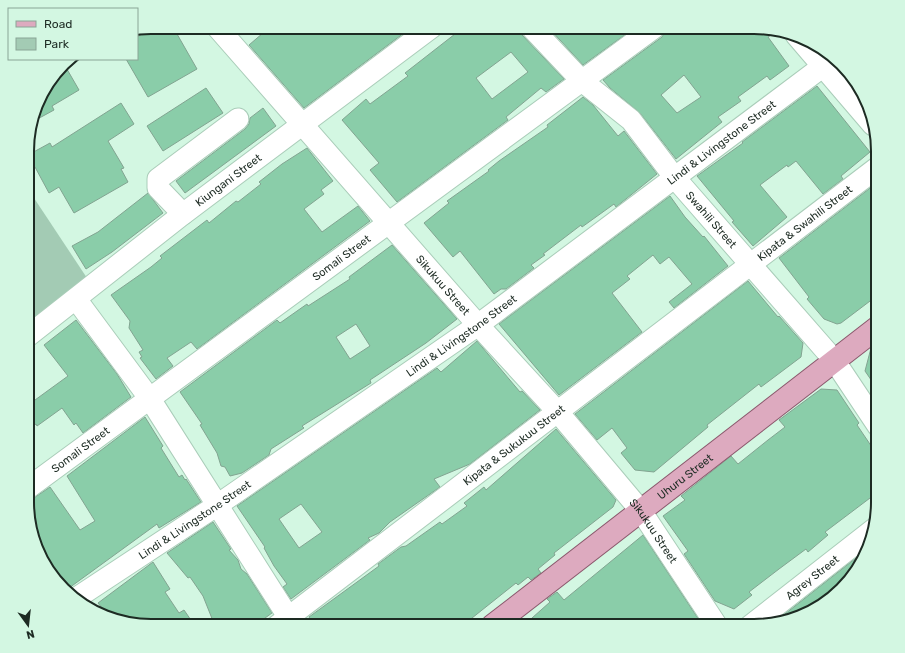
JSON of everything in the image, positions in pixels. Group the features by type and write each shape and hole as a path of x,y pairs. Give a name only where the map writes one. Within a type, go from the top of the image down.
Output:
{"main road":[{"name":"Uhuru Street","path":"501,619 871,332"}],"street":[{"name":"Sikukuu Street","path":"230,34 302,123 478,325 557,411 641,511 712,619"},
{"name":"Kiungani Street","path":"34,331 183,214 302,123 423,34"},
{"name":"Swahili Street","path":"538,34 582,81 631,120 675,178 834,360 871,416"},
{"name":"Somali Street","path":"34,484 646,34"},
{"path":"818,54 829,63 865,113"},
{"name":"Lindi & Livingstone Street","path":"81,595 216,506 478,325 829,63"},
{"path":"183,214 158,188 158,179 238,119"},
{"name":"Kipata & Swahili Street","path":"750,264 871,172"},
{"name":"Kipata & Sukukuu Street","path":"292,619 557,411 750,264"},
{"path":"76,299 150,399 285,619"},
{"name":"Agrey Street","path":"759,619 866,535"}],"green space":[{"path":"34,198 87,278 34,318"}],"building":[{"path":"151,34 177,34 197,69 148,97 127,60 138,60 138,36"},
{"path":"262,34 403,34 304,108 249,45"},
{"path":"455,34 522,34 564,79 546,92 541,88 506,117 508,120 397,202 370,170 379,163 342,120 366,99 370,104 408,76 405,73","holes":["511,52 528,72 492,99 476,78"]},
{"path":"554,34 626,34 583,65"},
{"path":"664,34 771,35 768,37 789,66 770,80 767,76 738,97 741,101 718,117 722,122 676,159 640,113 610,88 603,80 662,37","holes":["684,75 701,97 677,113 661,95"]},
{"path":"67,70 79,90 52,106 54,110 39,118 46,99 58,80"},
{"path":"817,86 870,152 841,176 843,179 823,194 796,161 788,167 787,165 760,185 787,217 753,246 732,222 734,221 697,176"},
{"path":"206,88 223,113 163,151 147,126"},
{"path":"583,97 593,105 618,136 624,131 657,174 616,207 614,204 582,227 581,225 543,254 545,255 531,265 534,268 506,289 501,289 494,294 460,251 453,257 424,223 449,203 447,201 489,171 488,170 499,161 548,127 547,125"},
{"path":"121,103 134,124 108,141 124,168 121,169 128,182 74,213 59,187 49,193 34,168 34,152 50,143 52,147"},
{"path":"263,108 276,126 185,193 176,181 245,129 249,124 250,118"},
{"path":"307,148 333,181 321,190 324,194 304,209 322,232 358,206 370,221 197,349 191,342 167,358 173,366 156,379 140,358 142,357 139,352 143,350 129,328 130,321 111,295 151,267 162,258 160,256 207,220 209,223 236,201 238,202 261,184 259,182 282,164"},
{"path":"871,187 871,300 841,323 837,324 824,319 807,299 809,297 779,258"},
{"path":"148,193 163,213 112,252 86,269 72,246 98,232"},
{"path":"670,196 685,217 703,237 704,236 728,266 674,308 669,302 692,284 669,257 660,264 653,255 627,276 630,279 612,293 642,332 559,395 499,324"},
{"path":"392,245 457,319 426,343 370,380 371,383 302,426 304,428 271,449 269,455 242,473 230,476 225,467 221,466 217,453 200,425 202,424 180,392 277,320 280,323 307,304 308,306 350,279 349,277","holes":["356,324 370,346 350,359 336,337"]},
{"path":"748,281 778,317 779,316 803,343 801,357 761,387 759,384 707,425 708,427 654,472 635,470 621,453 627,448 612,428 597,440 575,414"},
{"path":"76,320 117,374 131,397 83,433 76,423 74,425 62,408 37,426 36,424 34,426 34,399 35,400 68,376 44,345"},
{"path":"477,341 520,392 522,391 540,410 470,464 434,479 440,487 390,522 379,533 368,538 370,540 291,599 283,587 287,584 274,566 264,548 265,547 237,506 437,368 441,372","holes":["301,504 322,532 299,548 279,519"]},
{"path":"871,348 871,380 865,371"},
{"path":"821,389 837,390 859,423 857,425 871,446 871,497 825,532 828,535 808,552 806,549 749,592 752,595 734,609 715,601 684,554 688,551 663,516 685,500 681,496 731,456 738,464 785,427 779,420"},
{"path":"145,417 163,446 161,448 179,477 182,475 185,480 186,479 201,502 159,528 157,524 71,587 58,573 43,547 36,525 34,510 34,498 50,487 80,530 95,521 67,476"},
{"path":"556,429 616,500 613,507 554,553 555,555 538,569 541,573 531,580 528,577 518,585 516,583 471,619 310,619 309,617 379,566 378,564 401,547 406,546 440,522 442,524 467,506 464,503 484,487 486,490"},
{"path":"213,522 231,549 229,550 238,560 241,569 247,574 272,613 264,619 212,619 203,596 190,577 188,578 167,553"},
{"path":"643,535 698,619 531,619 550,602 547,599 557,592 564,600"},
{"path":"857,557 847,573 831,590 806,607 783,615"},
{"path":"153,562 170,589 165,592 179,613 184,610 190,619 143,619 128,617 102,608 98,603"}]}
